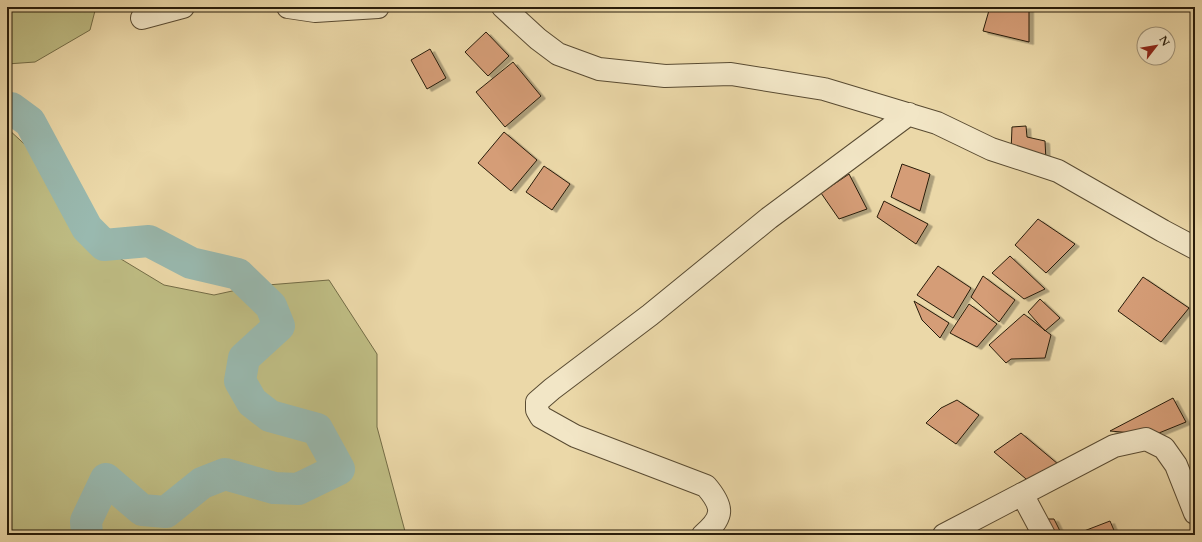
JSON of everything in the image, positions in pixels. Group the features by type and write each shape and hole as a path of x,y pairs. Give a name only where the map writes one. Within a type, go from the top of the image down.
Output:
{"street":[{"path":"142,18 183,7"},
{"path":"288,7 315,11 378,7"},
{"path":"503,7 538,39 558,54 599,69 665,76 731,74 824,89 937,123 991,149 1058,171 1195,248"},
{"path":"703,535 718,520 720,510 716,498 706,486 575,436 541,417 537,410 537,402 552,388 650,315 769,218 909,114"},
{"path":"944,535 1114,446 1146,439 1164,448 1176,465 1195,513"},
{"path":"1022,494 1044,535"}],"shaded area":[{"path":"7,7 96,7 90,30 35,62 7,64"},
{"path":"7,128 59,176 95,227 111,253 164,285 214,295 255,286 329,280 377,354 377,427 406,535 7,535"}],"building":[{"path":"990,7 1029,7 1029,42 983,31"},
{"path":"486,32 509,56 488,76 465,52"},
{"path":"430,49 446,78 427,89 411,60"},
{"path":"513,62 541,96 505,127 476,92"},
{"path":"1026,126 1027,137 1045,141 1046,161 1011,152 1012,127"},
{"path":"504,132 537,160 511,191 478,163"},
{"path":"902,164 930,174 920,211 891,197"},
{"path":"544,166 570,184 552,210 526,192"},
{"path":"849,174 867,209 839,219 821,193"},
{"path":"884,201 928,224 916,244 877,217"},
{"path":"1038,219 1075,244 1046,273 1015,245"},
{"path":"1010,256 1045,289 1024,299 992,273"},
{"path":"938,266 971,288 953,318 917,295"},
{"path":"983,276 1015,300 999,322 971,297"},
{"path":"1143,277 1189,308 1161,342 1118,311"},
{"path":"1040,299 1060,318 1045,331 1028,312"},
{"path":"914,301 949,323 940,338 922,320"},
{"path":"969,304 997,324 977,347 950,333"},
{"path":"1024,314 1051,335 1045,358 1011,359 1006,363 989,345"},
{"path":"1173,398 1186,422 1154,435 1110,431"},
{"path":"957,400 979,415 956,444 926,423 941,408"},
{"path":"1021,433 1058,464 1032,484 994,452"},
{"path":"1040,519 1054,519 1062,535 1048,535"},
{"path":"1110,521 1116,535 1086,535 1084,531"},
{"path":"1035,525 1040,535 1021,535"}],"waterway":[{"path":"7,109 11,108 30,122 87,228 104,245 149,241 191,263 238,274 271,306 279,326 244,358 240,381 252,402 270,416 317,429 339,469 298,489 274,488 225,474 202,483 166,512 142,510 106,479 86,521 87,535"}]}
